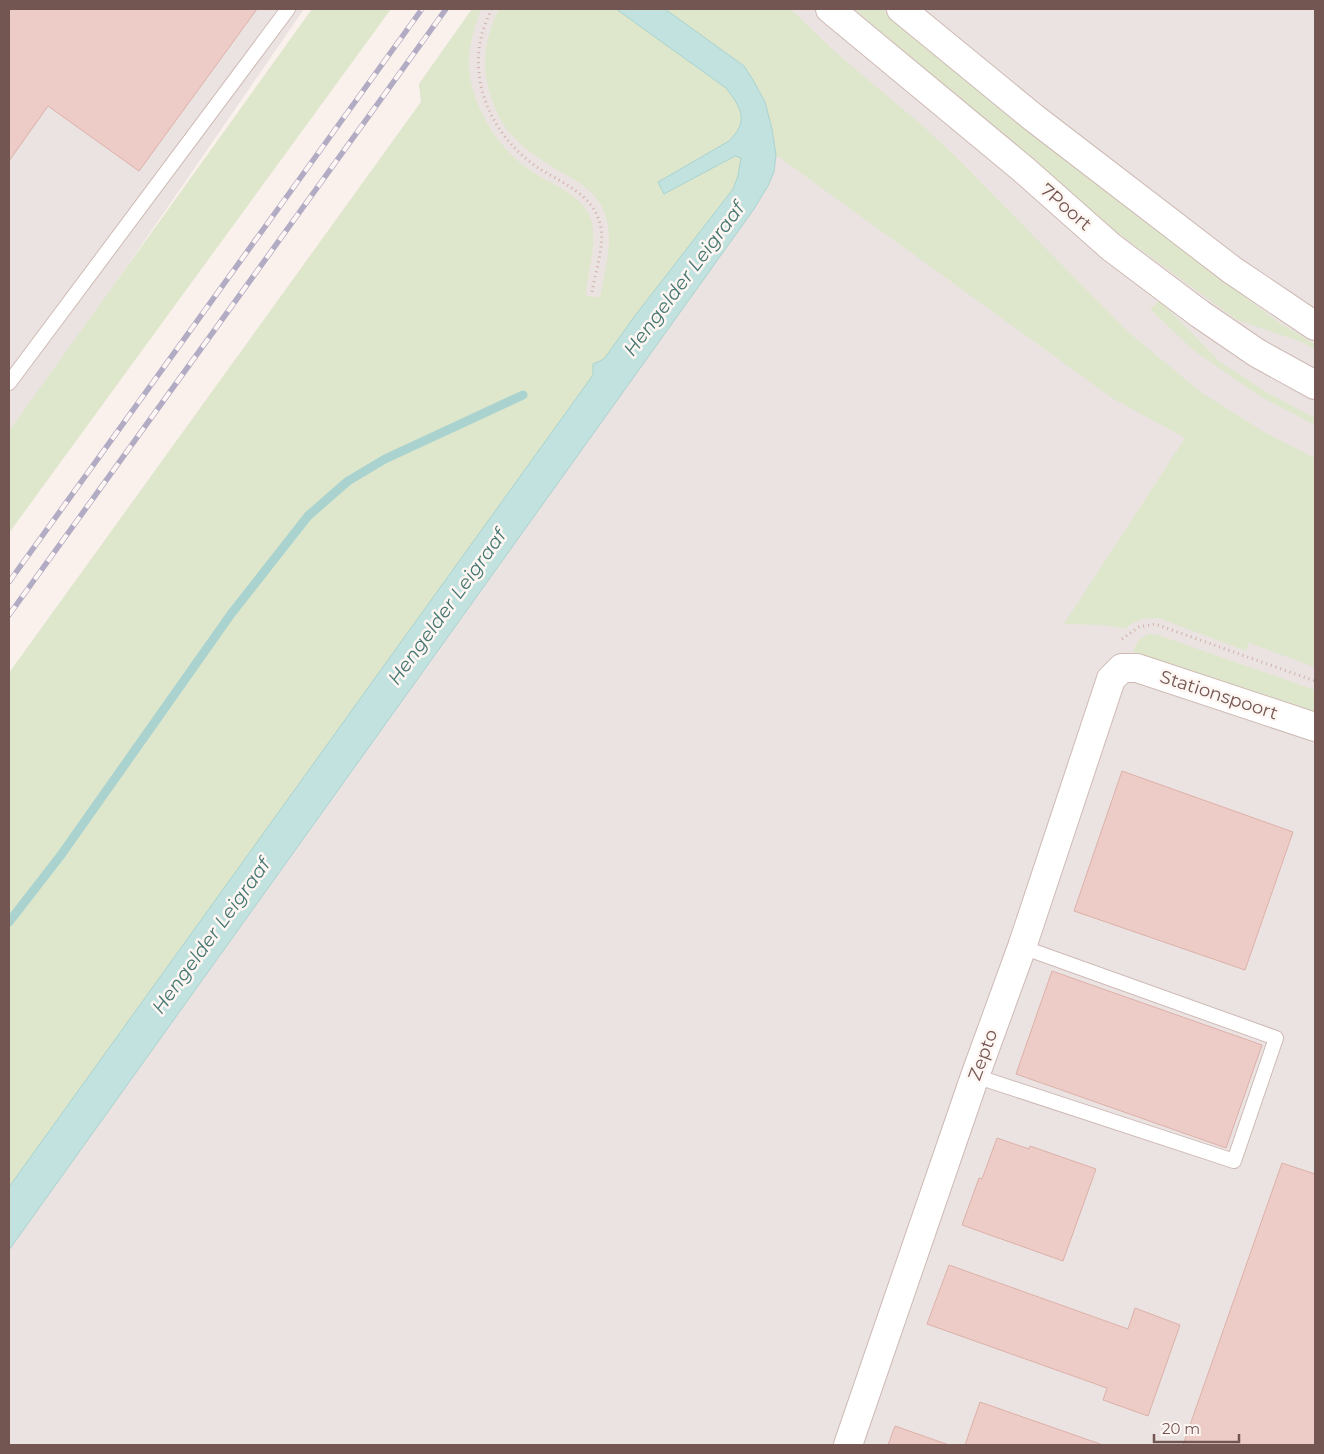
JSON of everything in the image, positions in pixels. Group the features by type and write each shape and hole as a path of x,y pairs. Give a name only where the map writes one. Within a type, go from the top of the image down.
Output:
{"street":[{"name":"7Poort","path":"830,9 1023,169 1111,246 1200,314 1241,342 1267,359 1315,385"},
{"path":"901,9 1034,118 1224,264 1315,326"},
{"name":"Stationspoort","path":"1122,668 1138,668 1315,727"},
{"name":"Zepto","path":"848,1445 1022,947 1111,679 1122,668"}],"lane":[{"path":"9,383 288,9"},
{"path":"976,1076 1234,1161 1276,1038 1022,947"}],"path":[{"path":"491,9 481,37 478,58 479,77 484,97 493,120 508,141 537,167 575,189 587,200 596,215 601,228 592,292"}],"shaded area":[{"path":"9,9 304,9 9,438"},
{"path":"472,9 1315,9 1315,1445 9,1445 9,673 421,102 419,84"}],"green space":[{"path":"312,9 391,9 9,533 9,431"},
{"path":"472,9 481,9 472,38 469,68 475,97 481,111 497,139 507,151 530,170 575,197 588,213 592,223 593,251 586,296 600,297 609,243 609,232 604,211 593,194 579,182 546,163 523,146 501,121 488,88 485,71 488,39 499,9 616,9 726,88 736,102 741,115 741,121 735,134 729,141 658,182 664,194 735,156 741,157 738,176 733,189 604,359 593,364 593,375 9,1187 9,673 421,102 419,84"},
{"path":"665,9 791,9 833,50 924,127 955,156 1128,332 1202,393 1266,433 1315,458 1315,667 1249,643 1246,651 1161,619 1151,618 1142,620 1133,623 1125,629 1104,625 1064,624 1185,438 1112,398 776,155 765,102 744,66"},
{"path":"854,9 882,9 964,78 1104,189 1278,322 1315,344 1315,350 1302,342 1237,320 1115,231"},
{"path":"1159,301 1220,362 1266,392 1315,418 1315,425 1263,398 1192,349 1150,309"},
{"path":"1149,634 1158,635 1315,690 1315,715 1133,652 1139,641"}],"water":[{"name":"Hengelder Leigraaf","path":"616,9 665,9 744,66 765,102 772,129 776,155 774,172 768,186 754,209 9,1250 9,1187 593,375 593,364 604,359 733,189 738,176 741,158 735,156 664,194 658,182 729,141 739,127 741,115 736,102 726,88"}],"building":[{"path":"9,9 257,9 139,171 48,106 9,161"},
{"path":"1122,771 1293,832 1245,970 1074,911"},
{"path":"1052,971 1262,1045 1226,1148 1016,1074"},
{"path":"997,1138 1029,1149 1030,1146 1096,1169 1063,1261 962,1225 979,1178 982,1179"},
{"path":"1282,1163 1315,1174 1315,1445 1183,1445"},
{"path":"949,1265 1128,1329 1135,1308 1180,1325 1148,1416 1103,1400 1107,1388 927,1324"},
{"path":"980,1402 1103,1445 965,1445"},
{"path":"895,1426 949,1445 888,1445"}],"waterway":[{"path":"9,922 61,855 231,614 308,516 348,481 385,459 523,395"}],"railway":[{"path":"9,582 422,9"},
{"path":"9,615 446,9"}]}
